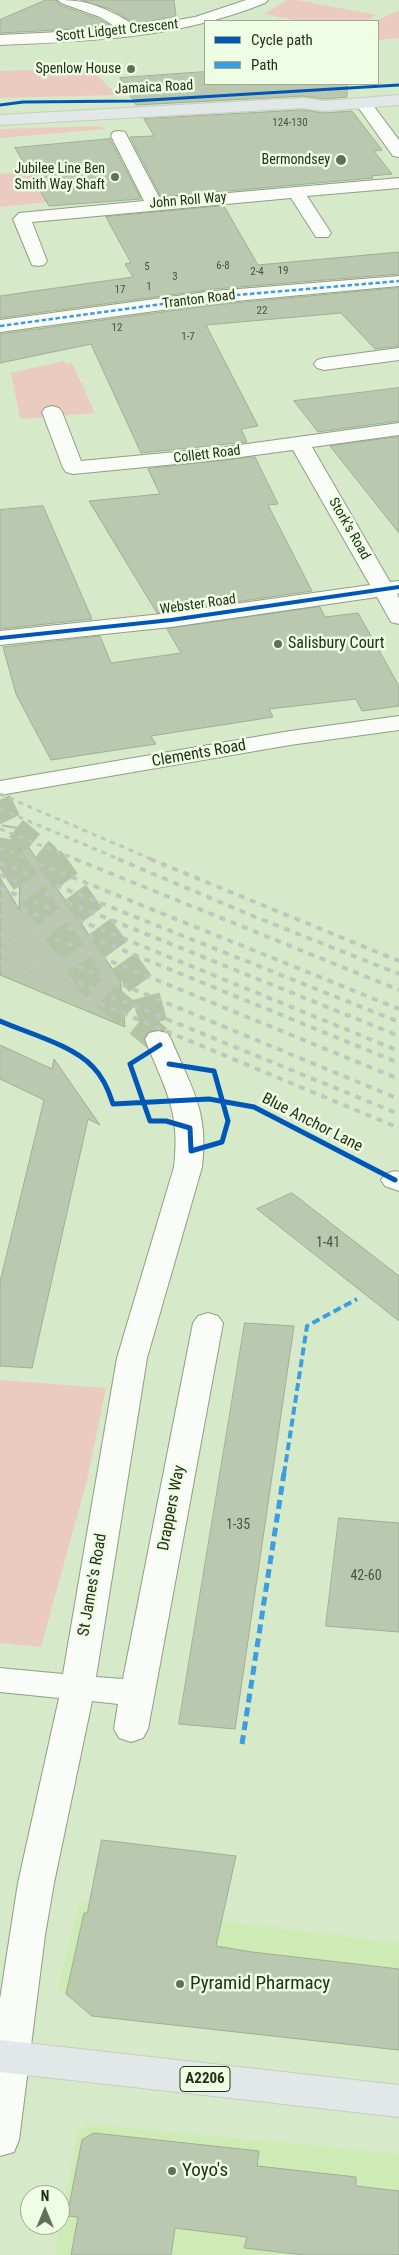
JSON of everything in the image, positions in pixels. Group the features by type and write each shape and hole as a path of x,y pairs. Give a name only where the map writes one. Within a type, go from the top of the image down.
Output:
{"main road":[{"name":"Jamaica Road","path":"303,103 315,97 399,91"},
{"name":"Jamaica Road","path":"0,120 303,103 324,106 399,100"},
{"name":"A2206","path":"5,2056 399,2101"}],"street":[{"path":"66,0 105,14 135,32"},
{"name":"Scott Lidgett Crescent","path":"0,40 135,32 180,25 218,16 260,0"},
{"path":"362,103 399,152"},
{"path":"119,136 154,204"},
{"name":"John Roll Way","path":"38,261 23,222 25,217 399,183"},
{"path":"296,192 322,233"},
{"name":"Tranton Road","path":"0,326 214,297 399,281"},
{"path":"324,364 399,354"},
{"name":"Collett Road","path":"52,412 73,468 218,454 399,428"},
{"name":"Stork's Road","path":"299,442 391,588 399,617"},
{"name":"Webster Road","path":"0,638 171,620 391,588"},
{"name":"Clements Road","path":"0,788 290,738 399,723"},
{"name":"St James's Road","path":"0,2140 5,2056 36,1883 71,1725 132,1358 188,1167 191,1150 190,1128 180,1088 158,1039"},
{"name":"Drappers Way","path":"131,1729 208,1323"},
{"path":"0,1680 137,1693"}],"shaded area":[{"path":"287,0 297,0 376,15 367,20 295,20 264,14"},
{"path":"396,11 399,12 399,38 379,40 378,20"},
{"path":"90,68 117,95 0,98 0,71"},
{"path":"101,126 105,129 0,138 0,129"},
{"path":"103,167 49,206 47,202 0,207 0,174"},
{"path":"64,361 67,364 72,363 95,413 20,419 11,373"},
{"path":"0,1380 106,1388 87,1480 41,1647 0,1643"},
{"path":"79,1903 399,1943 399,2051 92,2016 58,1988"},
{"path":"91,2124 399,2154 399,2255 55,2255 59,2235 70,2235 70,2185 68,2185 78,2130"}],"building":[{"path":"46,0 56,0 60,5 99,19 113,27 0,33 0,20"},
{"path":"81,0 174,0 176,16 136,24 110,9"},
{"path":"204,72 204,85 347,85 347,97 324,99 303,96 136,105 120,78"},
{"path":"303,110 324,113 352,111 382,150 374,151 392,174 371,176 373,178 161,197 130,137 154,136 144,119"},
{"path":"110,139 141,199 49,206 15,148"},
{"path":"224,206 258,265 399,252 399,274 214,289 0,318 0,296 133,277 125,264 131,263 106,217"},
{"path":"399,288 399,346 375,349 341,313 206,325 258,426 241,429 247,442 141,453 91,344 0,363 0,334 214,305"},
{"path":"399,388 399,421 318,432 294,401"},
{"path":"399,437 399,533 330,446"},
{"path":"255,457 278,504 268,505 312,591 157,613 89,501 160,494 148,469"},
{"path":"43,506 92,619 0,629 0,510"},
{"path":"320,607 325,617 358,613 399,686 399,706 362,711 356,699 269,709 273,717 151,736 156,744 51,760 16,694 3,647 100,636 111,663 181,653 167,629"},
{"path":"21,836 120,980 125,1027 0,975 0,878 19,909"},
{"path":"0,1045 52,1069 54,1059 100,1125 88,1119 32,1368 0,1366 0,1282 44,1100 0,1079"},
{"path":"292,1193 399,1276 399,1321 257,1209"},
{"path":"245,1323 294,1326 235,1729 179,1724"},
{"path":"339,1518 399,1523 399,1632 326,1626"},
{"path":"102,1840 236,1856 216,1946 399,1969 399,2050 92,2016 66,1994 84,1913 87,1913"},
{"path":"94,2133 259,2151 257,2166 356,2177 356,2186 399,2191 399,2255 304,2255 244,2248 247,2237 175,2228 171,2255 71,2255 78,2217 70,2216 70,2201 82,2140"}],"tunnel":[{"path":"0,800 13,826"},
{"path":"11,860 8,856 13,826"},
{"path":"13,826 46,853 51,860"},
{"path":"10,859 93,985 158,1039 144,989 50,859"}],"railway":[{"path":"0,794 153,860"},
{"path":"0,809 121,860"},
{"path":"0,829 78,860"},
{"path":"0,848 31,860"},
{"path":"27,859 399,1009"},
{"path":"75,859 399,990"},
{"path":"118,859 253,916 399,974"},
{"path":"150,859 399,961"},
{"path":"0,863 399,1022"},
{"path":"0,875 399,1036"},
{"path":"0,888 399,1051"},
{"path":"0,900 399,1063"},
{"path":"0,916 399,1079"},
{"path":"0,934 399,1099"},
{"path":"0,951 399,1114"},
{"path":"0,962 399,1128"}],"marked path":[{"path":"0,326 214,297 399,281"},
{"path":"242,1744 307,1326 357,1299"}],"cycle path":[{"path":"0,105 23,102 133,101 399,85"},
{"path":"0,638 171,620 399,587"},
{"name":"Blue Anchor Lane","path":"0,1021 64,1048 86,1060 102,1079 113,1104 209,1099 254,1107 395,1180"},
{"path":"160,1045 130,1064 150,1121 166,1121 190,1128 191,1151 222,1142 228,1121 224,1101 214,1071 169,1064"}],"place":[{"name":"Spenlow House","path":"131,69"},
{"name":"Bermondsey","path":"341,160"},
{"name":"Jubilee Line Ben Smith Way Shaft","path":"115,177"},
{"name":"Salisbury Court","path":"278,644"},
{"name":"Pyramid Pharmacy","path":"180,1984"},
{"name":"Yoyo's","path":"172,2171"}]}
